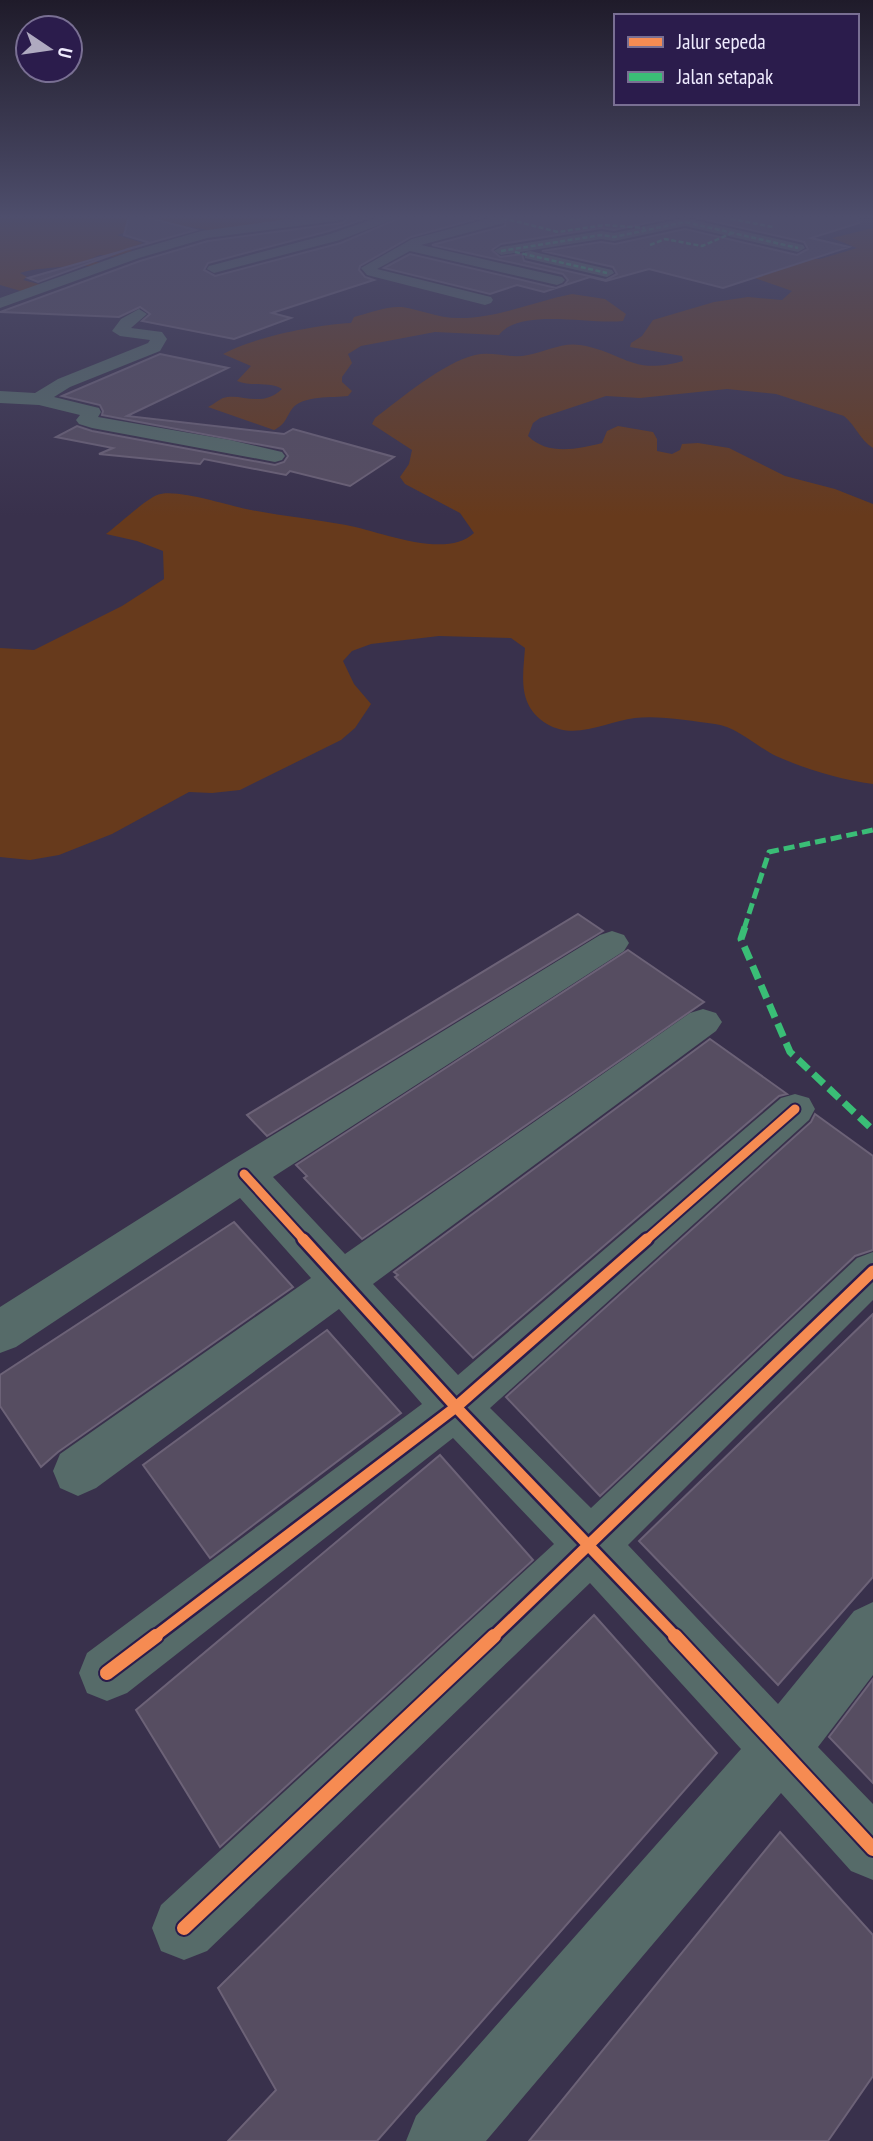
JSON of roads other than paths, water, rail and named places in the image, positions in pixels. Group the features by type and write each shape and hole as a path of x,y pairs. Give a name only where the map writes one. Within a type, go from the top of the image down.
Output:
{"street":[{"path":"9,415 45,400 64,383 154,347 159,339 156,336 120,331 136,316"},
{"path":"0,397 45,400 92,412 86,420 92,422 275,456"},
{"path":"0,1332 244,1174 612,943"},
{"path":"78,1471 703,1022"},
{"path":"107,1673 456,1407 795,1110"},
{"path":"244,1174 456,1407 591,1545 873,1849"},
{"path":"184,1928 591,1545 873,1271"},
{"path":"441,2141 779,1750 873,1630"}]}
